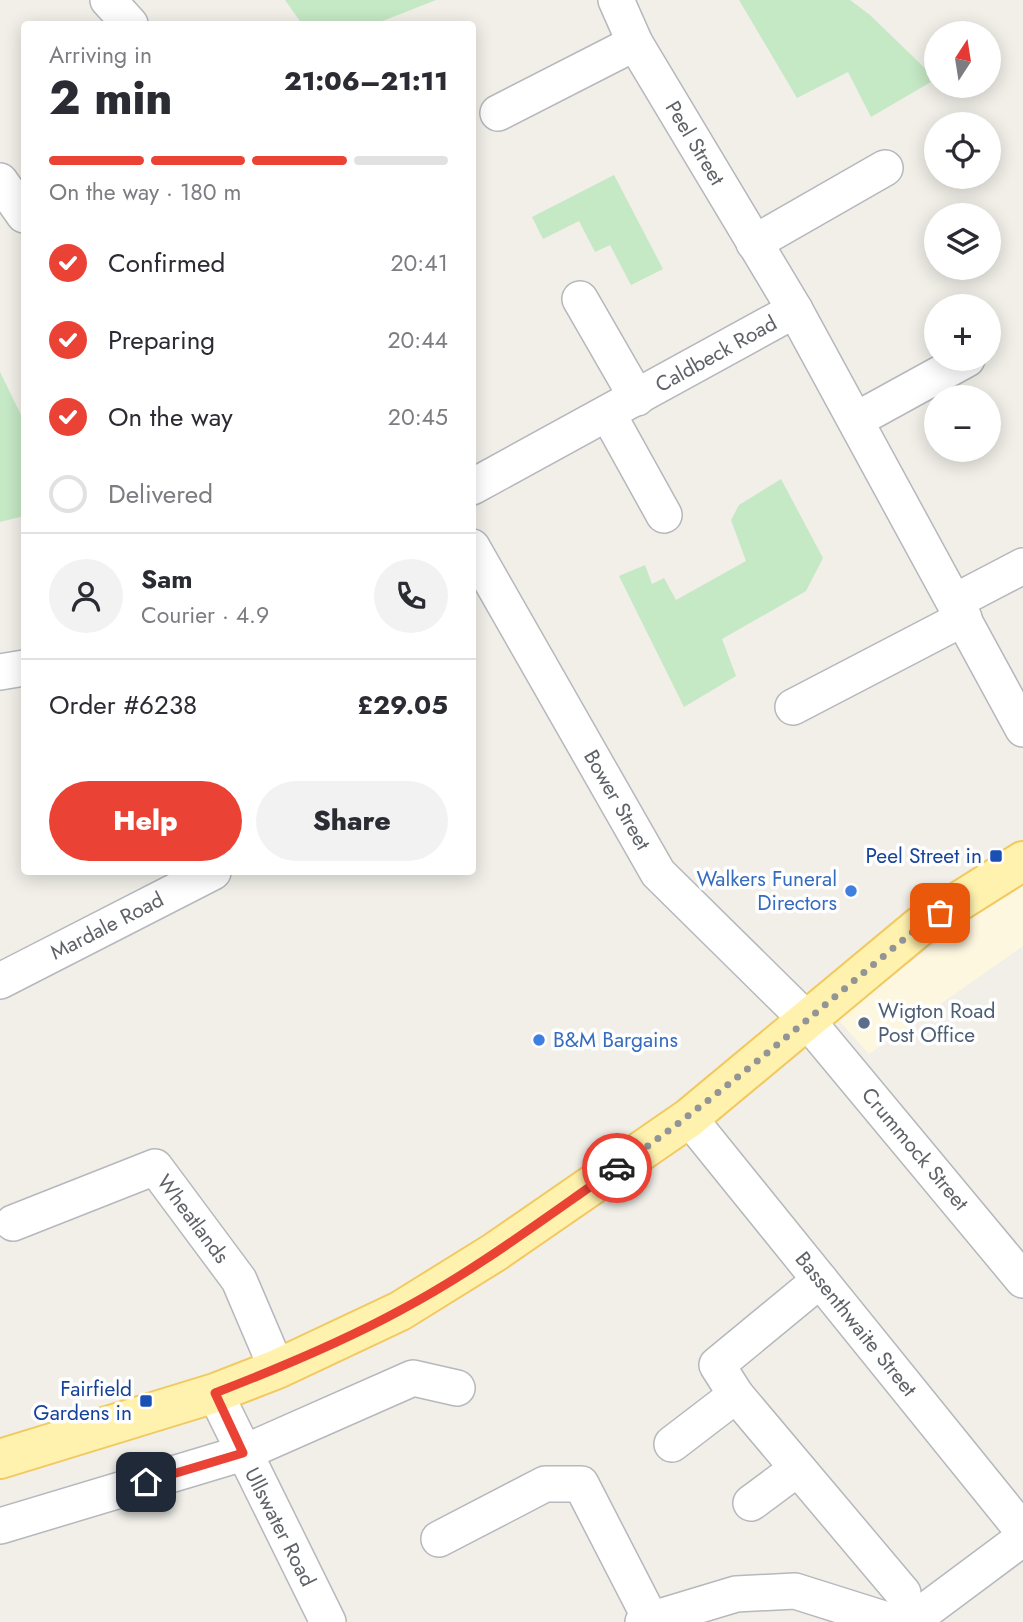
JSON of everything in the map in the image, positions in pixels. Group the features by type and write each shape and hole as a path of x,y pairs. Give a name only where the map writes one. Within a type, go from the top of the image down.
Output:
{"main road":[{"path":"0,1459 215,1393 277,1369 400,1311 495,1252 689,1118 805,1018 920,926 1023,861"}],"street":[{"path":"108,0 127,21"},
{"name":"Peel Street","path":"616,0 635,43 795,310 1023,729"},
{"path":"498,113 635,43"},
{"path":"754,243 885,168"},
{"path":"0,181 21,211"},
{"name":"Caldbeck Road","path":"580,299 664,515"},
{"name":"Caldbeck Road","path":"476,485 795,310"},
{"path":"856,420 945,371"},
{"name":"Bower Street","path":"476,554 658,873 805,1018"},
{"path":"793,707 960,609 1023,566"},
{"path":"0,672 21,668"},
{"name":"Mardale Road","path":"0,981 207,875"},
{"name":"Crummock Street","path":"805,1018 1023,1280"},
{"name":"Bassenthwaite Street","path":"689,1118 1023,1531"},
{"name":"Wheatlands","path":"13,1223 155,1167 239,1280 277,1369"},
{"path":"820,1280 717,1365 736,1395 903,1593"},
{"path":"0,1526 243,1453 413,1378 457,1388"},
{"name":"Ullswater Road","path":"215,1393 328,1622"},
{"path":"672,1444 736,1395"},
{"path":"751,1503 797,1469"},
{"path":"439,1539 545,1484 581,1484 649,1621 736,1594 795,1591 887,1620 921,1614 1023,1538"}],"shaded area":[{"path":"1023,881 1023,946 869,1054 835,1016"}],"green space":[{"path":"285,0 436,0 383,21 300,21"},
{"path":"739,0 850,0 870,15 924,67 924,86 871,117 848,72 797,98"},
{"path":"614,175 663,269 631,285 610,245 595,252 579,221 543,239 532,217"},
{"path":"0,372 21,415 21,517 0,522"},
{"path":"781,479 823,558 806,591 722,639 736,676 684,707 619,576 645,565 652,584 664,578 676,600 746,561 731,520 739,505"}],"way so far":[{"path":"617,1168 689,1118 805,1018 940,913"}],"place":[{"name":"Peel Street in","path":"996,856"},
{"name":"Walkers Funeral Directors","path":"851,891"},
{"name":"Wigton Road Post Office","path":"864,1023"},
{"name":"B&M Bargains","path":"539,1040"},
{"name":"Fairfield Gardens in","path":"146,1401"}],"route":[{"path":"146,1482 243,1453 215,1393 277,1369 400,1311 495,1252 617,1168"}]}
